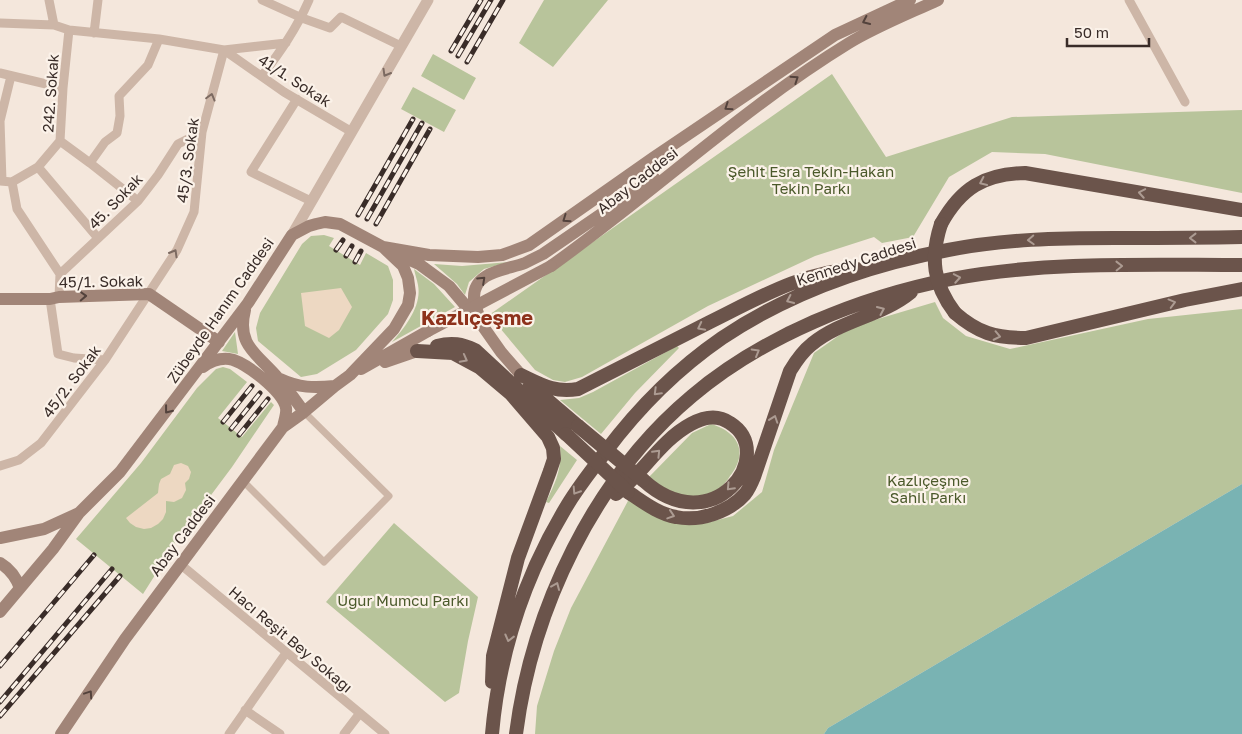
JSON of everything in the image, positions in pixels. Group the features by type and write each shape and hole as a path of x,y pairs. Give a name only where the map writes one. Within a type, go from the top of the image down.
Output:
{"highway":[{"path":"1242,210 1025,173 1006,174 987,179 966,190 948,210 941,224 936,244 934,268 941,292 955,313 979,330 990,335 1007,338 1026,338 1185,300 1242,289"},
{"name":"Kennedy Caddesi","path":"492,734 497,688 510,630 537,563 566,508 582,483 632,418 672,377 699,354 731,332 792,299 818,288 878,268 948,250 1015,240 1055,238 1242,237"},
{"path":"516,734 521,697 528,670 554,589 596,509 620,474 650,437 687,400 715,378 781,338 812,323 859,304 919,286 952,279 1024,269 1068,266 1242,265"},
{"path":"521,375 549,388 564,391 578,389 768,293 811,277 838,270 878,268"},
{"path":"521,375 628,492 651,507 675,517 701,517 727,510 746,493 754,477 790,371 811,344 830,332 890,306 906,297 919,286"},
{"path":"417,351 448,343 462,344 476,350 572,430 642,480 657,492 672,500 694,503 720,497 730,489 746,464 747,447 744,438 737,427 726,420 713,417 701,419 676,434 619,492 596,509"},
{"path":"417,351 453,353 479,367 511,394 548,437 553,448 554,459 518,558 493,656 491,702 493,717"}],"main road":[{"name":"Abay Caddesi","path":"383,247 429,255 478,257 502,254 529,245 661,152 835,35 910,0"},
{"name":"Abay Caddesi","path":"62,734 125,639 283,427 350,375 551,266 594,236 782,88 850,42 938,0"},
{"path":"482,325 474,297 476,285 483,278 493,272 524,263 543,254 652,180 701,151"},
{"name":"Abay Caddesi","path":"292,235 309,226 326,222 340,224 383,247 404,266 410,293 408,305 394,329 350,375"},
{"name":"Zübeyde Hanım Caddesi","path":"0,612 53,549 79,514 120,472 248,303 292,235"},
{"path":"383,247 419,264 448,286 482,325 500,352 521,375"},
{"name":"45/1. Sokak","path":"0,299 149,294 219,342"},
{"path":"248,303 243,320 246,344 258,359 278,378 304,412"},
{"path":"350,375 417,351"},
{"path":"197,371 218,359 237,361 250,369 269,385 284,403 286,409 283,427"},
{"path":"278,378 301,387 319,388 335,386"},
{"path":"2,540 44,528 79,514"},
{"path":"0,563 17,580 20,588"}],"street":[{"path":"49,0 54,25"},
{"path":"94,33 98,0"},
{"path":"262,0 330,28 341,17 401,46"},
{"path":"262,76 302,18 309,0"},
{"name":"Zübeyde Hanım Caddesi","path":"292,235 428,0"},
{"path":"1129,0 1185,102"},
{"path":"0,23 54,25 69,30 159,39 224,50 286,43"},
{"name":"242. Sokak","path":"12,182 38,167 60,141 62,88 69,30"},
{"path":"90,163 105,142 118,133 120,116 119,96 148,65 159,39"},
{"name":"41/1. Sokak","path":"224,50 297,99 352,132"},
{"name":"45/3. Sokak","path":"149,294 176,250 194,212 202,132 224,50"},
{"path":"0,73 62,88"},
{"path":"11,76 0,120 1,181 12,182 21,215 60,274 55,298 58,354 74,358 105,360"},
{"path":"297,99 251,172 310,201"},
{"name":"45. Sokak","path":"60,274 138,201 178,144 202,132"},
{"path":"60,141 138,201"},
{"path":"38,167 98,238"},
{"name":"45/2. Sokak","path":"0,466 19,460 41,443 105,360 149,294"},
{"path":"242,481 324,562 390,496 304,412"},
{"name":"Hacı Reşit Bey Sokağı","path":"180,564 385,734"},
{"path":"229,734 286,653"},
{"path":"245,710 280,734"},
{"path":"344,734 360,713"}],"green space":[{"path":"544,0 608,0 553,67 519,43"},
{"path":"433,54 476,78 464,100 421,76"},
{"name":"Şehit Esra Tekin-Hakan Tekin Parkı","path":"832,74 886,157 1012,117 1242,110 1242,193 1045,154 992,152 949,177 913,237 882,243 874,237 815,256 708,306 582,377 565,382 553,380 535,370 489,315"},
{"path":"413,87 456,110 444,132 401,109"},
{"path":"324,235 334,238 329,246 360,265 366,253 388,266 393,280 393,300 388,314 356,350 317,374 301,377 258,341 256,328 260,313 302,244 311,236"},
{"path":"509,262 484,269 469,282 465,295 457,284 434,264 462,266"},
{"path":"414,269 434,284 455,307 392,342 407,323 415,308 419,293"},
{"name":"Kazlıçeşme Sahil Parkı","path":"935,302 943,318 966,336 1010,349 1148,319 1242,309 1242,484 828,728 824,734 535,734 537,706 554,651 571,608 629,499 678,523 706,523 733,516 762,492 774,450 814,353 851,327"},
{"path":"235,332 238,354 222,351"},
{"path":"677,346 679,348 635,393 601,434 560,400 579,398 593,392"},
{"path":"223,367 230,369 247,382 218,418 242,437 271,402 274,405 232,467 176,542 143,594 76,539 141,463 197,388 216,369"},
{"path":"711,424 728,432 738,444 739,459 736,467 721,487 707,495 682,495 668,491 649,477 692,433"},
{"path":"560,446 577,460 549,503 546,502 559,468"},
{"name":"Uğur Mumcu Parkı","path":"394,523 478,597 459,693 445,702 326,602"}],"shaded area":[{"path":"341,288 352,307 339,330 329,338 305,326 301,293"},
{"path":"181,463 188,466 191,472 189,479 185,483 186,490 182,498 174,502 166,501 166,512 163,519 151,528 144,529 130,523 126,518 158,493 161,479 170,474 174,465"}],"water":[{"path":"1242,484 1242,734 824,734 828,728"}],"railway":[{"path":"451,51 481,0"},
{"path":"458,56 491,0"},
{"path":"467,62 503,0"},
{"path":"358,215 413,119"},
{"path":"367,219 422,123"},
{"path":"376,224 430,129"},
{"path":"336,250 343,240"},
{"path":"346,256 352,246"},
{"path":"355,262 361,251"},
{"path":"223,422 252,386"},
{"path":"231,429 260,393"},
{"path":"239,435 268,399"},
{"path":"0,666 94,555"},
{"path":"0,702 112,569"},
{"path":"0,716 120,576"}],"district":[{"name":"Kazlıçeşme","path":"477,317"}]}
